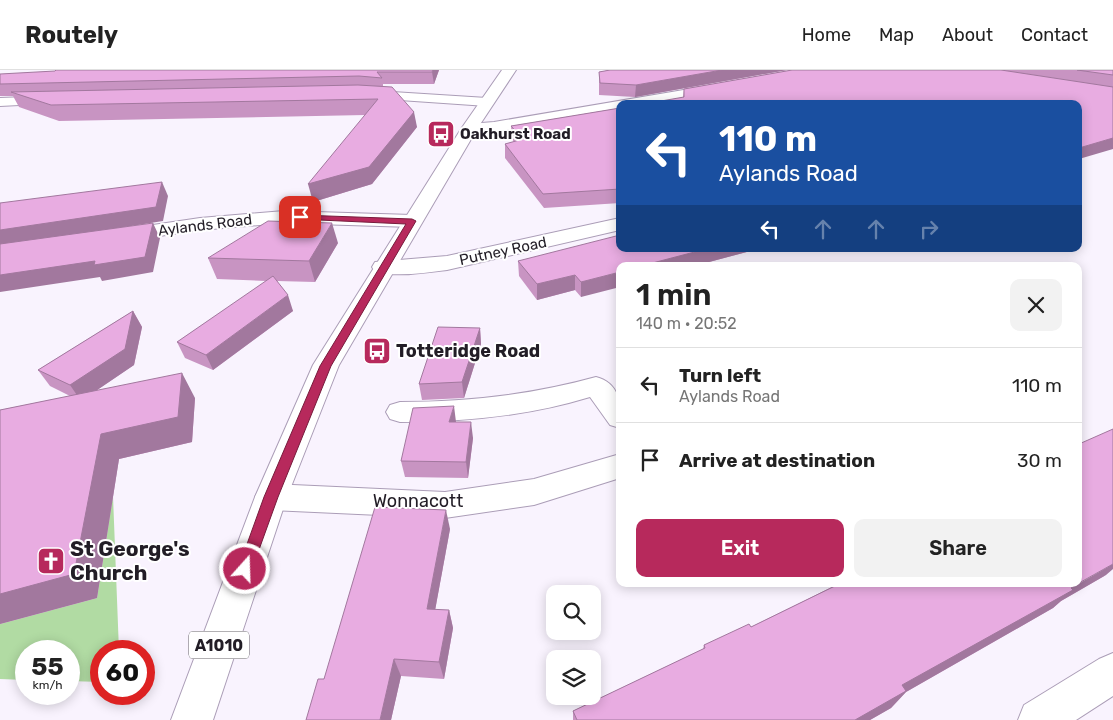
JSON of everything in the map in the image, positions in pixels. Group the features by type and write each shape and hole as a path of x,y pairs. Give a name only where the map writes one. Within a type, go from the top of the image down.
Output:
{"street":[{"name":"A1010","path":"192,720 271,497 326,366 469,128 509,70"},
{"path":"650,100 734,85"},
{"path":"342,94 392,94 487,102"},
{"path":"0,102 71,99"},
{"path":"469,128 494,127 616,106"},
{"name":"Aylands Road","path":"95,239 200,224 284,217 412,221"},
{"name":"Putney Road","path":"384,267 420,267 447,263 616,225"},
{"path":"400,412 441,412 497,408 559,398 596,386 616,413"},
{"name":"Wonnacott","path":"271,497 444,505 534,492 616,467"},
{"path":"1039,720 1113,673"}],"green space":[{"path":"113,496 119,640 90,640 90,682 80,681 80,640 15,640 15,680 0,679 0,624 97,598"}],"building":[{"path":"56,70 433,70 432,72 377,72 382,78 359,76 0,84 0,74"},
{"path":"610,70 722,70 636,85 600,83 599,72"},
{"path":"792,70 1001,70 1113,87 1113,138 1082,147 1082,100 667,100 684,97 684,89"},
{"path":"1077,70 1113,70 1113,75"},
{"path":"358,85 392,87 414,112 369,167 308,184 378,99 51,105 11,92"},
{"path":"616,109 616,189 543,194 505,144 523,139 511,126"},
{"path":"162,182 156,207 0,230 0,203"},
{"path":"268,221 332,223 309,261 208,258"},
{"path":"153,223 145,257 94,265 95,261 0,275 0,244"},
{"path":"616,236 616,252 695,252 656,262 616,262 616,273 581,282 575,275 537,284 518,261"},
{"path":"273,276 288,295 206,355 177,342"},
{"path":"133,311 125,349 70,385 38,370"},
{"path":"438,327 480,328 462,382 419,384"},
{"path":"182,373 178,417 101,434 74,574 0,594 0,410"},
{"path":"454,406 449,422 471,422 466,462 401,461 413,408"},
{"path":"1113,429 1113,564 1082,581 1082,443"},
{"path":"375,507 446,510 427,609 449,610 439,662 394,659 380,720 306,720 318,679 324,679"},
{"path":"833,587 1073,587 1071,588 1073,590 902,685 906,691 855,720 577,720 573,711 586,705 601,705 601,698 705,648 704,645 749,624 751,627"}],"place":[{"name":"Oakhurst Road","path":"441,134"},
{"name":"Totteridge Road","path":"377,351"},
{"name":"St George's Church","path":"51,561"}],"route":[{"path":"245,569 271,497 334,348 379,278 412,221 300,217"}]}
